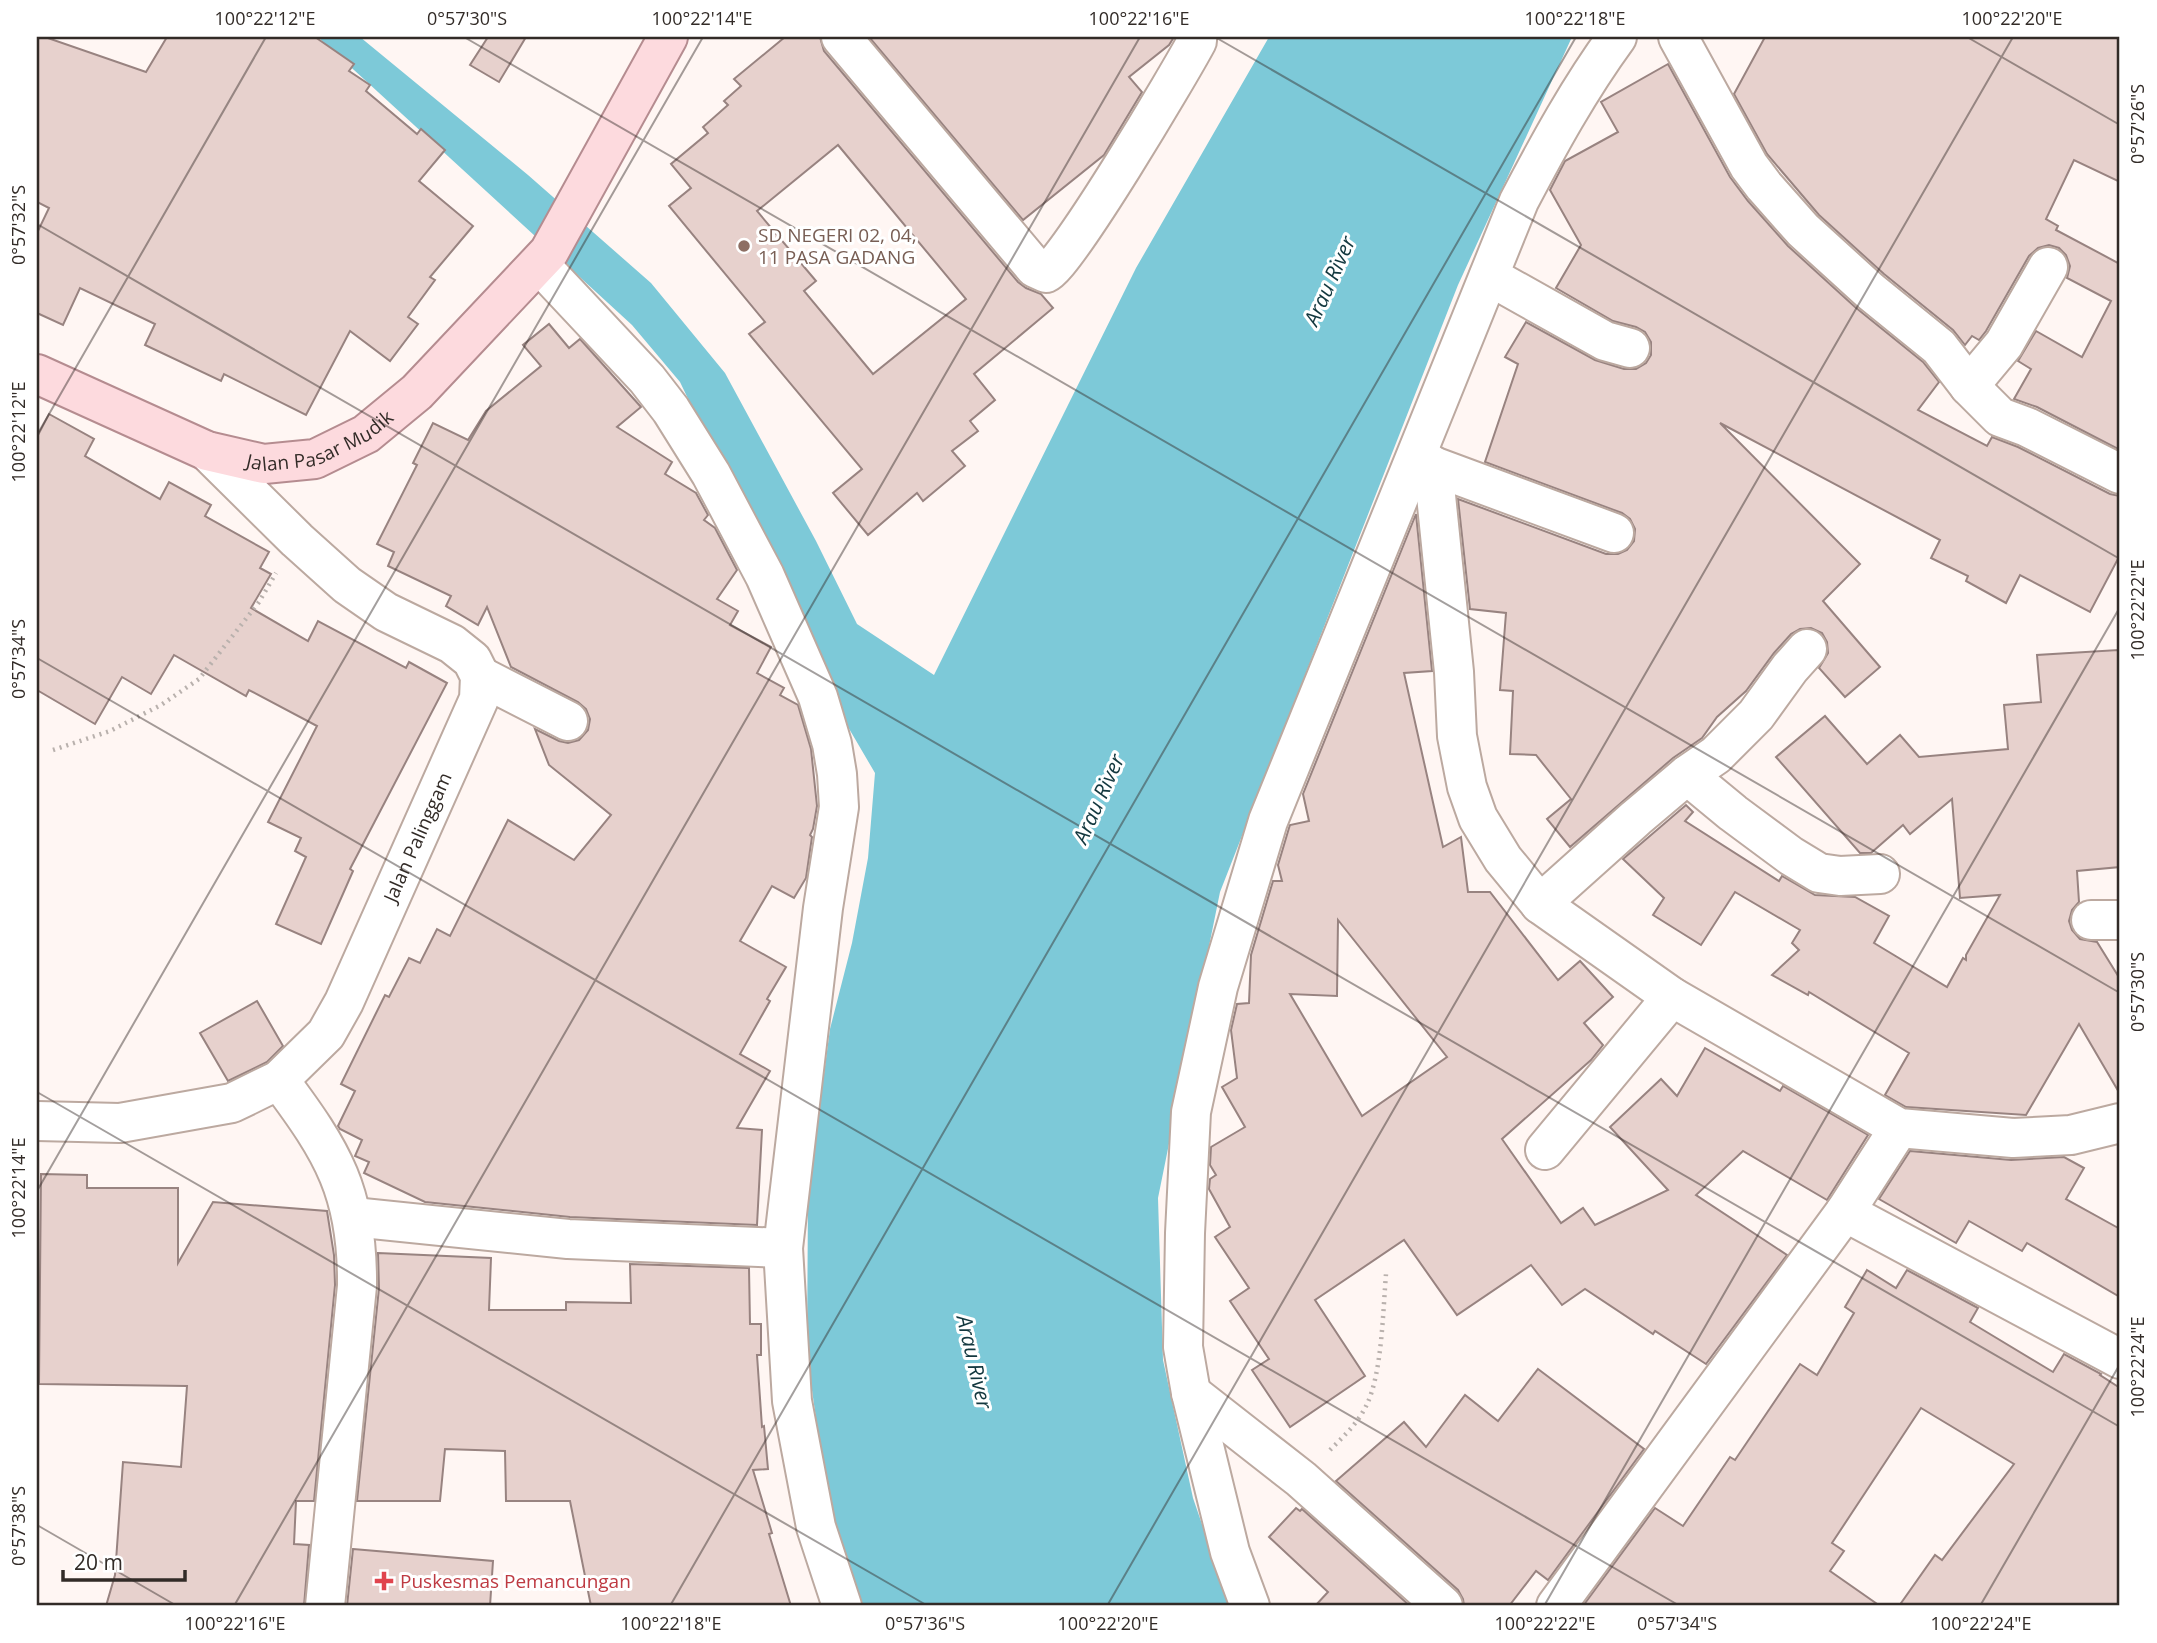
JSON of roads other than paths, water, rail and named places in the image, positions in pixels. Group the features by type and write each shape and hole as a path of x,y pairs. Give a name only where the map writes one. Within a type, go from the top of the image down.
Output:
{"main road":[{"name":"Jalan Pasar Mudik","path":"37,374 207,451 264,464 314,458 366,434 417,392 545,258 668,37"}],"street":[{"path":"841,37 1035,268 1046,274 1053,270 1078,235 1181,71 1198,41 1197,37"},
{"path":"1250,1606 1230,1552 1191,1393 1184,1347 1185,1233 1191,1112 1219,987 1268,821 1425,461 1489,276 1519,201 1589,75 1617,37"},
{"path":"1678,37 1749,166 1803,230 1939,347 1969,386 2000,417 2027,426 2120,474"},
{"path":"545,258 671,410 711,474 765,576 818,697 832,744 839,807 823,908 783,1248 792,1401 816,1527 842,1606"},
{"path":"1969,386 2004,344 2048,267"},
{"path":"1489,276 1605,341 1630,348"},
{"path":"207,451 347,585 386,612 452,644 472,660 480,676 568,721"},
{"path":"1425,461 1614,533"},
{"path":"1425,461 1454,672 1457,736 1467,787 1478,818 1503,859 1541,904 1672,997 1899,1128 2013,1138 2071,1135 2120,1123"},
{"path":"1541,904 1636,818 1687,775 1716,755 1756,715 1807,649"},
{"name":"Jalan Palinggam","path":"37,1121 120,1123 232,1103 279,1080 326,1034 344,1002 479,698 480,676"},
{"path":"1687,775 1733,814 1790,856 1819,873 1840,876 1880,874"},
{"path":"1545,1150 1672,997"},
{"path":"279,1080 309,1120 344,1185 358,1249 357,1286 325,1606"},
{"path":"1556,1606 1845,1212 1899,1128"},
{"path":"1845,1212 2120,1359"},
{"path":"353,1217 568,1239 783,1248"},
{"path":"1191,1393 1301,1479 1443,1606"}],"water":[{"name":"Arau River","path":"318,37 360,37 528,175 651,283 725,373 816,541 857,624 934,675 1136,268 1269,37 1572,37 1458,285 1220,892 1158,1198 1163,1360 1193,1498 1227,1597 1233,1606 855,1606 836,1559 807,1355 808,1193 830,1029 852,943 868,858 875,773 834,703 680,382 632,325"}],"place":[{"name":"SD NEGERI 02, 04, 11 PASA GADANG","path":"744,246"},
{"name":"Puskesmas Pemancungan","path":"384,1581"}]}
